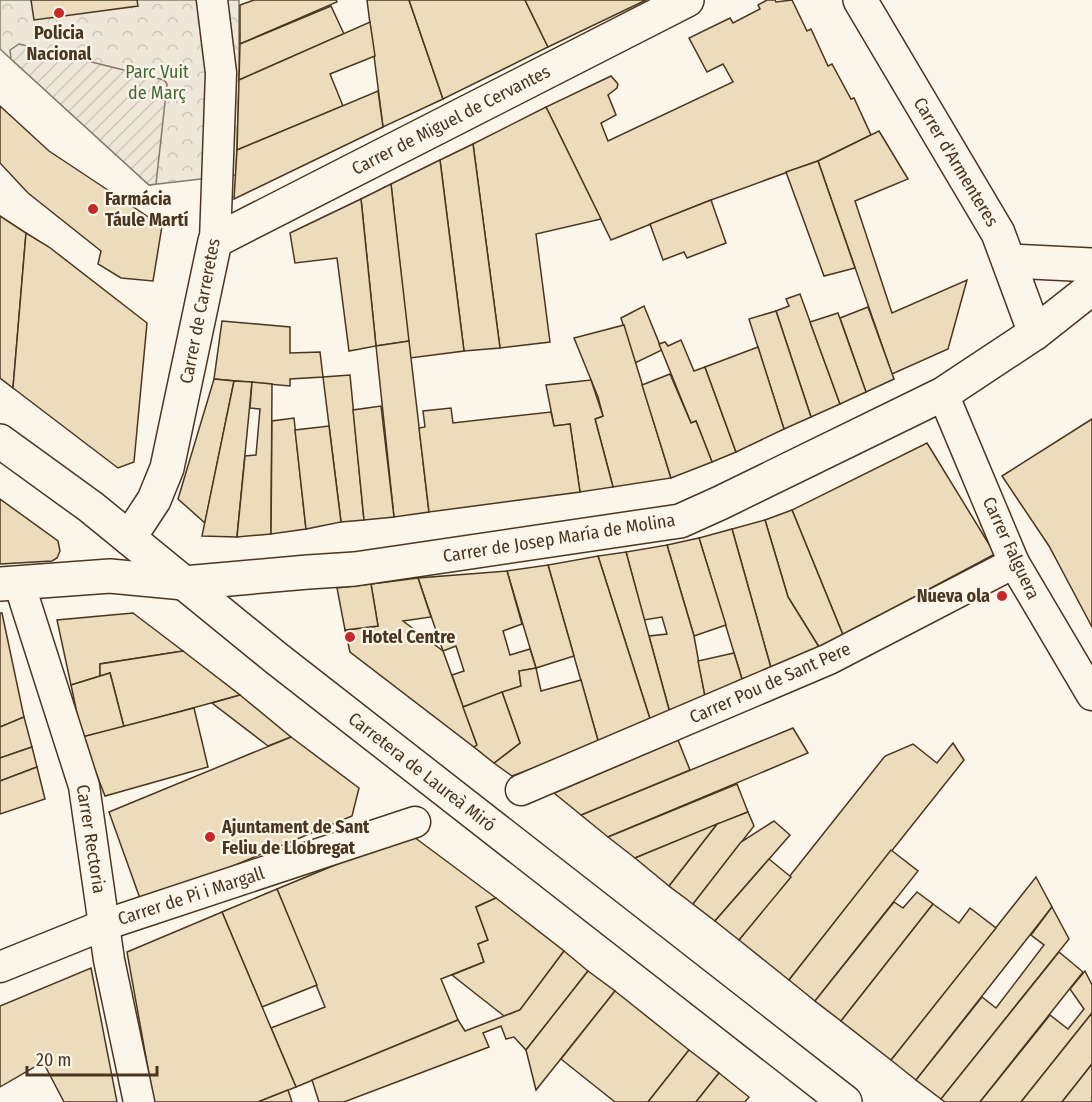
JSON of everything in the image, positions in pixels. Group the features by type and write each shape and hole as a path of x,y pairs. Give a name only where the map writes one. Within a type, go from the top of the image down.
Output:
{"street":[{"name":"Carrer de Carreretes","path":"129,538 154,500 168,468 215,241 221,73 212,0"},
{"name":"Carrer de Miguel de Cervantes","path":"215,241 687,0"},
{"name":"Carrer d'Armenteres","path":"860,0 998,233 1035,333"},
{"path":"1009,261 1092,265"},
{"name":"Carrer de Josep María de Molina","path":"10,584 110,576 184,583 355,569 680,521 943,394 1035,333 1092,288"},
{"name":"Carrer Falguera","path":"943,394 1014,563 1092,695"},
{"name":"Carretera de Laureà Miró","path":"0,441 91,507 276,658 832,1098"},
{"name":"Carrer Pou de Sant Pere","path":"521,790 828,659 1014,563"},
{"name":"Carrer Rectoria","path":"10,584 84,786 109,960 139,1102"},
{"name":"Carrer de Pi i Margall","path":"0,967 104,925 415,822"}],"green space":[{"name":"Parc Vuit de Març","path":"0,0 239,0 236,175 149,185 0,49"},
{"path":"19,44 164,80 167,84 156,184 149,185 11,59 10,50"}],"building":[{"name":"Policia Nacional","path":"31,0 137,0 138,6 34,20"},
{"path":"254,0 336,0 337,2 240,44 240,5"},
{"path":"367,0 409,0 443,99 383,127"},
{"path":"409,0 525,0 548,47 443,99"},
{"path":"525,0 646,0 548,47"},
{"path":"767,0 776,2 792,0 807,31 811,29 828,66 832,64 851,99 854,98 871,135 818,161 611,240 546,107 611,76 618,84 617,88 608,95 616,115 601,123 608,141 733,82 723,64 707,72 689,38 730,18 733,23 760,9 758,5"},
{"path":"331,6 344,34 239,80 240,44"},
{"path":"370,22 375,56 330,74 343,106 237,150 239,80"},
{"path":"378,91 383,127 234,199 237,150"},
{"name":"Farmácia Táule Martí","path":"0,106 49,151 162,226 153,281 121,278 98,264 101,251 28,193 0,163"},
{"path":"546,107 601,219 536,234 550,342 500,348 473,144"},
{"path":"879,131 908,179 855,201 892,313 967,280 948,349 892,374 818,161"},
{"path":"473,144 500,348 464,351 440,160"},
{"path":"440,160 464,351 410,358 391,184"},
{"path":"818,161 855,268 824,276 786,172"},
{"path":"391,184 409,341 376,346 361,199"},
{"path":"361,199 376,346 349,351 337,258 295,263 290,233"},
{"path":"711,200 726,243 687,258 684,252 663,260 650,224"},
{"path":"0,216 26,233 13,388 0,378"},
{"path":"26,233 49,247 147,323 134,462 118,468 13,388"},
{"path":"800,294 840,404 811,417 776,311 789,306 786,299"},
{"path":"644,306 662,350 635,363 621,318"},
{"path":"868,307 894,379 866,392 840,318"},
{"path":"776,311 811,417 784,429 749,319"},
{"path":"838,313 866,392 840,404 810,322"},
{"path":"222,321 290,327 290,353 320,352 323,377 290,379 290,386 214,379"},
{"path":"624,325 671,478 613,487 595,419 603,416 598,397 574,338"},
{"path":"681,340 694,371 705,367 736,452 712,462 696,421 691,423 659,344 665,342 668,346"},
{"path":"409,341 429,512 394,517 376,346"},
{"path":"758,347 784,429 736,452 705,367"},
{"path":"670,374 691,423 696,421 712,462 671,478 642,385"},
{"path":"350,375 364,520 341,522 323,377"},
{"path":"214,379 234,381 205,523 178,499"},
{"path":"591,380 603,416 595,419 613,487 580,492 570,424 554,426 546,385"},
{"path":"234,381 252,382 237,537 202,536"},
{"path":"252,382 272,384 271,534 237,537 245,456 256,455 260,409 250,408"},
{"path":"381,406 394,517 364,520 353,410"},
{"path":"451,408 453,423 551,412 554,426 570,424 580,492 429,512 419,428 425,427 423,411"},
{"path":"294,418 306,529 271,534 272,421"},
{"path":"1092,419 1092,627 1049,546 1002,476"},
{"path":"329,426 341,522 306,529 295,430"},
{"path":"927,443 995,554 843,635 792,510"},
{"path":"0,499 58,541 60,551 57,558 52,561 0,564"},
{"path":"792,510 843,635 819,647 788,597 765,520"},
{"path":"765,520 788,597 819,647 771,668 732,529"},
{"path":"732,529 771,668 742,679 699,538"},
{"path":"699,538 726,625 694,636 667,545"},
{"path":"667,545 694,636 705,696 670,713 649,636 667,634 662,617 644,620 626,552"},
{"path":"626,552 670,713 651,722 598,556"},
{"path":"598,556 651,722 599,744 548,565"},
{"path":"548,565 574,656 536,668 507,571"},
{"path":"507,571 522,624 503,631 510,655 530,649 536,668 519,671 521,686 463,707 452,675 464,671 456,646 443,651 418,578"},
{"path":"418,578 431,617 403,621 443,651 477,745 474,747 350,652 345,630 378,626 371,584"},
{"path":"371,584 378,626 345,630 337,588"},
{"path":"0,613 2,613 24,717 0,727"},
{"path":"133,613 183,651 100,664 100,676 71,685 57,620"},
{"path":"183,651 240,695 124,727 110,673 100,676 100,664"},
{"path":"734,653 742,679 705,696 698,661"},
{"path":"536,668 541,691 581,680 599,744 512,776 494,763 520,743 502,692 521,686 519,671"},
{"path":"110,673 124,727 82,737 71,685"},
{"path":"502,692 520,743 494,763 474,747 477,745 463,707"},
{"path":"240,695 291,737 268,746 212,703"},
{"path":"194,708 208,767 105,796 82,737"},
{"path":"24,717 32,747 0,758 0,727"},
{"path":"793,728 808,753 608,837 581,815"},
{"name":"Ajuntament de Sant Feliu de Llobregat","path":"291,737 359,788 352,816 142,904 109,812"},
{"path":"678,740 690,770 581,815 554,793"},
{"path":"953,743 964,760 789,980 739,940 885,756 913,744 937,763"},
{"path":"32,747 37,767 0,781 0,758"},
{"path":"37,767 45,799 0,814 0,781"},
{"path":"737,784 748,812 635,858 608,837"},
{"path":"748,812 754,826 693,904 669,886 717,824"},
{"path":"774,821 790,835 715,921 693,904 741,842"},
{"path":"717,824 669,886 635,858"},
{"path":"410,834 496,898 476,907 488,940 478,944 484,962 441,979 458,1020 296,1087 271,1028 325,1007 277,889"},
{"path":"891,850 918,871 815,1001 789,980"},
{"path":"769,859 791,877 739,940 715,921"},
{"path":"1036,877 1052,907 916,1080 891,1060"},
{"path":"277,889 317,985 262,1007 222,912"},
{"path":"917,892 933,904 841,1021 815,1001 894,902 903,908"},
{"path":"496,898 564,951 520,1010 504,1016 452,975 484,962 478,944 488,940 476,907"},
{"path":"933,904 959,923 970,908 996,928 891,1060 841,1021"},
{"path":"1052,907 1069,939 941,1099 916,1080 982,997 996,1008 1044,945 1031,935"},
{"path":"222,912 296,1087 258,1102 154,1102 127,952"},
{"path":"564,951 588,971 526,1050 514,1037 506,1039 501,1026 483,1033 489,1047 344,1102 319,1102 312,1080 458,1020 465,1031 520,1010"},
{"path":"1059,952 1083,972 980,1102 945,1102 941,1099"},
{"path":"91,968 117,1102 64,1102 43,1062 0,1087 0,1006"},
{"path":"588,971 615,991 536,1090 526,1050"},
{"path":"1085,971 1092,985 1092,1013 1021,1102 980,1102 1050,1015 1068,1029 1084,1009 1070,989"},
{"path":"615,991 689,1050 648,1102 615,1102 561,1059"},
{"path":"1092,1013 1092,1064 1062,1102 1021,1102"},
{"path":"689,1050 719,1073 696,1102 648,1102"},
{"path":"1092,1064 1092,1102 1062,1102"},
{"path":"719,1073 749,1097 745,1102 696,1102"},
{"path":"288,1090 292,1102 258,1102"}],"place":[{"name":"Policia Nacional","path":"59,13"},
{"name":"Farmácia Táule Martí","path":"93,209"},
{"name":"Nueva ola","path":"1002,596"},
{"name":"Hotel Centre","path":"350,637"},
{"name":"Ajuntament de Sant Feliu de Llobregat","path":"210,837"}]}
